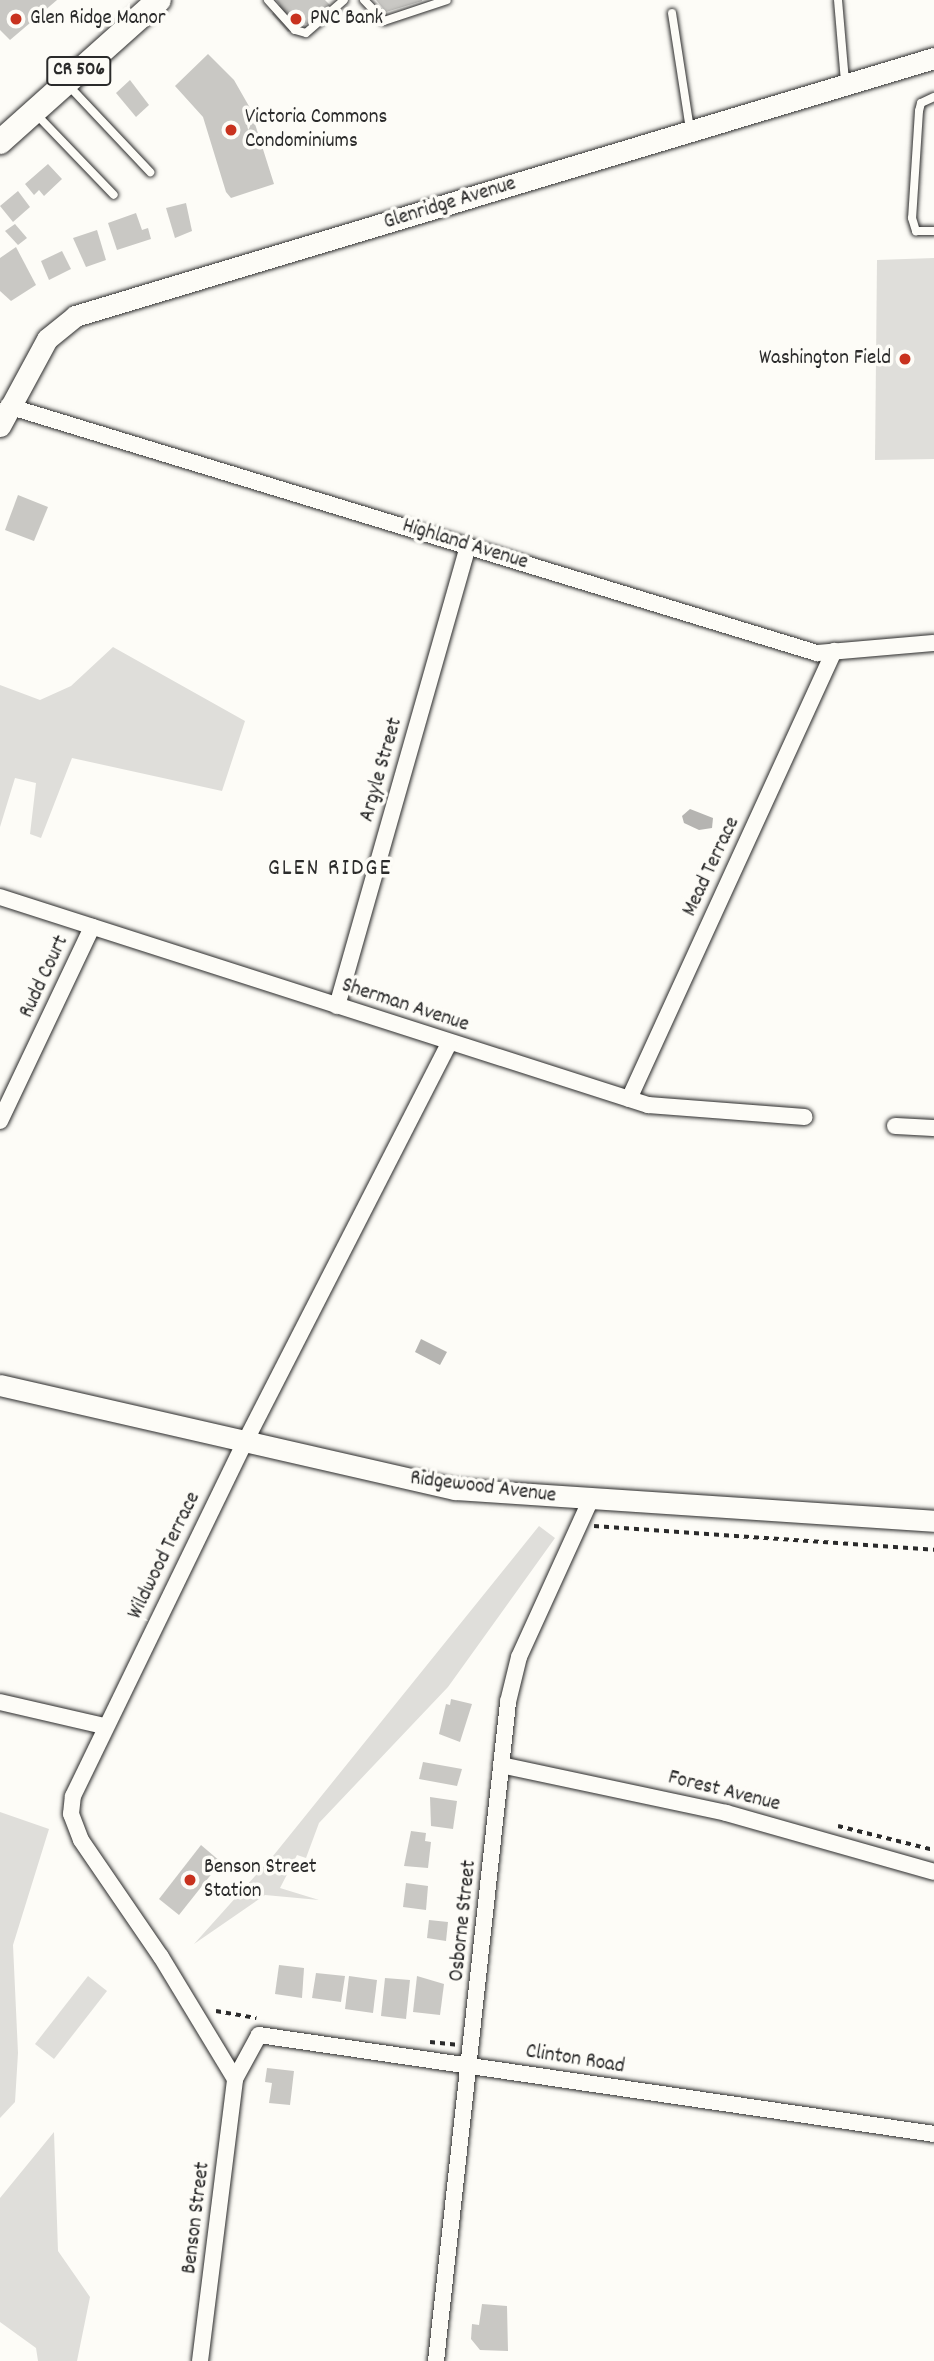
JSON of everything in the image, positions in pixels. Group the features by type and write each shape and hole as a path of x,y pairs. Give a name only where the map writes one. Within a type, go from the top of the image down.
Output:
{"main road":[{"name":"CR 506","path":"0,142 159,0"}],"street":[{"name":"Glenridge Avenue","path":"0,426 4,405 47,339 75,316 934,58"},
{"name":"Highland Avenue","path":"4,405 817,653 934,643"},
{"name":"Argyle Street","path":"337,1006 468,546"},
{"name":"Mead Terrace","path":"629,1099 834,652"},
{"name":"Sherman Avenue","path":"0,897 629,1099 661,1107 805,1117"},
{"name":"Rudd Court","path":"0,1121 92,927"},
{"name":"Wildwood Terrace","path":"235,2079 161,1957 81,1840 71,1814 73,1796 104,1726 244,1444 449,1043"},
{"path":"895,1126 934,1128"},
{"name":"Ridgewood Avenue","path":"0,1385 428,1485 485,1493 581,1500 934,1521"},
{"name":"Osborne Street","path":"436,2361 471,2065 508,1702 519,1657 581,1500"},
{"path":"0,1702 104,1726"},
{"name":"Forest Avenue","path":"501,1765 726,1813 934,1872"},
{"name":"Clinton Road","path":"235,2079 259,2035 934,2134"},
{"name":"Benson Street","path":"201,2361 235,2079"}],"lane":[{"path":"268,0 295,30 306,33 344,0"},
{"path":"364,0 384,21 447,0"},
{"path":"838,0 845,85"},
{"path":"672,13 691,131"},
{"path":"66,83 150,172"},
{"path":"934,97 921,103 919,111 912,218 916,231 934,231"},
{"path":"34,111 50,133 114,195"}],"path":[{"path":"589,1538 594,1526 934,1550"},
{"path":"828,1823 934,1850"}],"shaded area":[{"name":"Washington Field","path":"934,258 934,459 875,460 877,260"},
{"path":"113,647 245,721 222,791 72,758 41,838 30,834 36,783 15,778 0,827 0,685 40,700 71,686"},
{"path":"690,809 713,818 712,828 699,830 684,823 682,816"},
{"path":"421,1339 447,1352 440,1365 415,1352"},
{"path":"539,1526 555,1538 448,1687 319,1823 306,1858 297,1855 280,1888 319,1900 265,1895 194,1944 273,1856"},
{"path":"0,1812 49,1829 13,1945 18,2053 15,2102 0,2118"},
{"path":"88,1976 107,1991 54,2059 35,2044"},
{"path":"54,2132 58,2251 90,2297 77,2361 38,2361 36,2348 0,2322 0,2198"}],"building":[{"name":"Glen Ridge Manor","path":"0,0 57,0 10,40 0,30"},
{"name":"PNC Bank","path":"276,0 325,0 330,5 309,24 297,23 288,32 272,14 280,5"},
{"path":"376,0 422,0 422,1 386,12"},
{"name":"Victoria Commons Condominiums","path":"208,54 234,80 250,108 274,184 231,198 226,192 203,117 175,86"},
{"path":"130,80 149,105 136,117 116,93"},
{"path":"48,164 62,179 44,196 39,190 34,195 25,184"},
{"path":"18,191 30,207 13,222 0,206"},
{"path":"186,203 192,231 175,238 166,208"},
{"path":"136,213 142,230 148,228 151,239 117,250 108,223"},
{"path":"15,224 27,238 18,245 5,231"},
{"path":"97,230 106,260 86,267 73,238"},
{"path":"16,247 36,285 11,301 0,291 0,258"},
{"path":"62,251 71,269 49,280 41,261"},
{"path":"18,495 48,507 34,541 5,530"},
{"path":"451,1699 472,1704 460,1742 439,1734 446,1704 450,1705"},
{"path":"423,1762 462,1769 457,1786 419,1779"},
{"path":"430,1797 457,1801 453,1829 431,1826"},
{"path":"411,1831 426,1833 425,1841 431,1842 428,1868 404,1866"},
{"name":"Benson Street Station","path":"201,1845 221,1862 179,1915 159,1899"},
{"path":"406,1883 428,1886 426,1910 403,1907"},
{"path":"429,1920 448,1922 446,1941 427,1938"},
{"path":"279,1965 304,1968 302,1998 275,1994"},
{"path":"316,1973 345,1976 341,2002 312,1998"},
{"path":"349,1976 377,1980 373,2013 345,2009"},
{"path":"417,1976 444,1984 440,2015 413,2012"},
{"path":"385,1978 410,1980 406,2019 381,2016"},
{"path":"267,2068 294,2071 290,2105 269,2103 272,2083 265,2082"},
{"path":"482,2304 507,2306 508,2351 480,2350 471,2339 472,2324 479,2325"}],"place":[{"name":"Glen Ridge Manor","path":"16,19"},
{"name":"PNC Bank","path":"296,19"},
{"name":"Victoria Commons Condominiums","path":"231,130"},
{"name":"Washington Field","path":"905,359"},
{"name":"Benson Street Station","path":"190,1880"}],"district":[{"name":"GLEN RIDGE","path":"330,870"}]}
